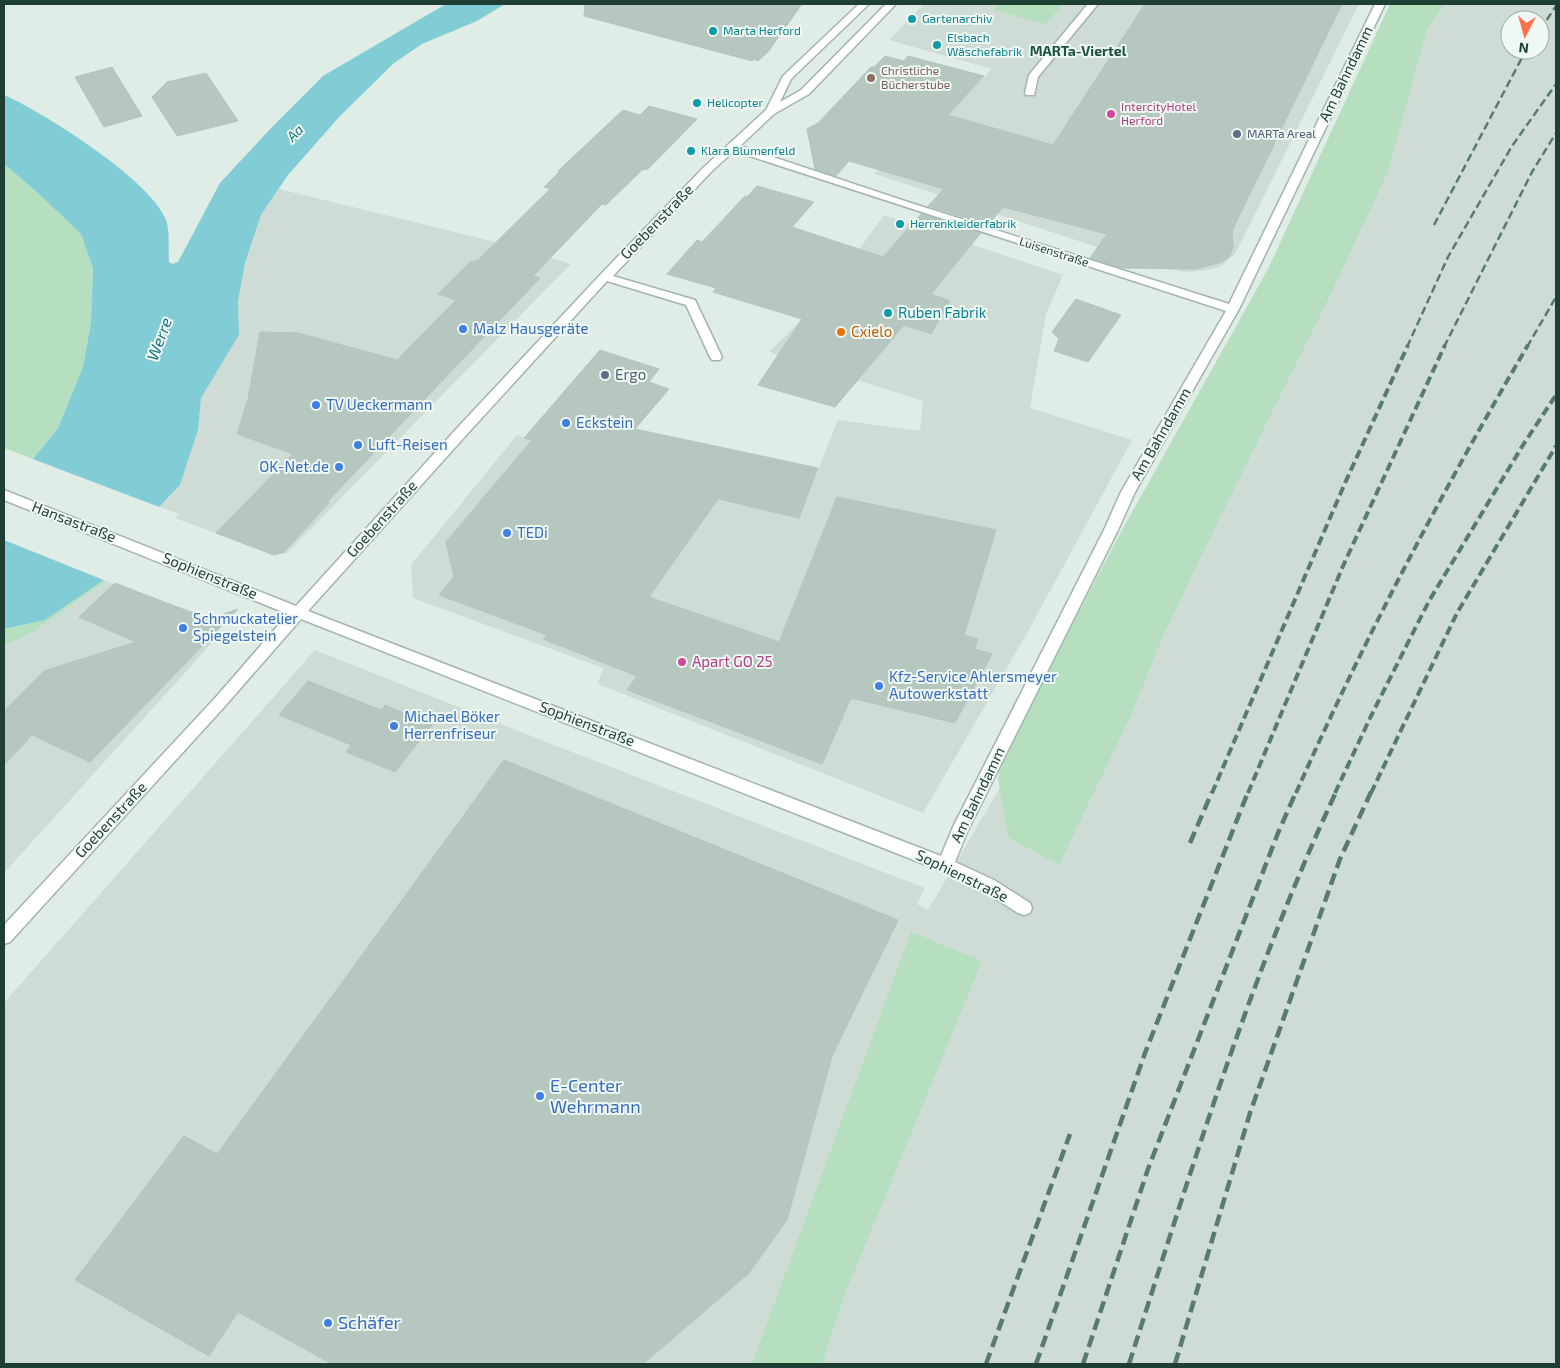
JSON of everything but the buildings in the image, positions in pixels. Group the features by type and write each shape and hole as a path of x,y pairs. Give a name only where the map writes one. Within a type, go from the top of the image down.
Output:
{"street":[{"name":"Goebenstraße","path":"770,112 787,78 864,4"},
{"name":"Goebenstraße","path":"4,937 221,701 464,429 605,277 708,169 770,112 805,92 892,4"},
{"path":"1030,93 1032,77 1093,4"},
{"name":"Am Bahndamm","path":"946,865 958,832 1111,530 1128,492 1233,309 1253,270 1268,232 1380,4"},
{"name":"Luisenstraße","path":"733,147 971,226 1233,309"},
{"path":"605,277 691,302 716,358"},
{"name":"Hansastraße","path":"4,495 144,550"},
{"name":"Sophienstraße","path":"144,550 946,865 988,885 1024,908"}],"shaded area":[{"path":"924,4 1359,4 1235,254 1220,267 1203,271 1185,272 1168,269 1097,247 875,174 930,105 951,111 992,69 889,40"},
{"path":"1401,4 1556,4 1556,1364 4,1364 4,1003 315,650 559,747 925,888 917,904 928,910 1014,764 1260,311"},
{"path":"279,189 520,248 571,264 287,553 274,555 175,518 179,514 159,507 180,485 198,430 201,398 239,335 238,301 245,263 261,215"},
{"path":"884,215 1063,275 1046,314 1030,408 1132,440 1031,626 923,813 598,684 603,668 413,598 411,565 517,435 692,494 799,517 838,420 920,431 923,401 769,352 826,295"},
{"path":"106,581 217,620 218,636 4,873 4,646 31,633"}],"green space":[{"path":"1000,4 1063,4 1046,24 994,10"},
{"path":"1390,4 1445,4 1427,29 1388,172 1334,287 1163,636 1132,713 1059,865 1008,837 998,779 1003,755 1122,530 1268,269"},
{"path":"4,164 81,234 93,268 91,322 83,367 58,428 33,459 4,448"},
{"path":"104,580 106,581 31,633 4,646 4,629 45,620"},
{"path":"911,932 982,961 845,1294 822,1364 752,1364"}],"water":[{"path":"446,4 505,4 477,21 422,44 394,63 340,116 288,175 261,215 245,263 238,301 239,335 201,398 198,430 180,485 159,507 104,580 45,620 4,629 4,490 33,459 58,428 83,367 91,322 93,268 81,234 4,164 4,95 68,131 118,167 140,186 156,204 166,220 169,262 172,264 178,262 220,183 323,76"}],"pier":[{"path":"30,458 162,508 106,581 4,540 4,487"}],"railway":[{"path":"1550,15 1556,6"},
{"path":"1434,225 1521,60"},
{"path":"1407,347 1448,257 1512,146 1556,84"},
{"path":"1445,345 1532,172 1556,133"},
{"path":"1527,347 1556,297"},
{"path":"1212,793 1345,483 1408,345"},
{"path":"1248,793 1343,566 1445,345"},
{"path":"1296,793 1377,622 1435,510 1528,345"},
{"path":"1335,793 1371,716 1429,601 1523,445 1556,395"},
{"path":"1371,793 1457,613 1556,446"},
{"path":"1190,843 1212,792"},
{"path":"1036,1364 1145,1053 1248,792"},
{"path":"1083,1364 1148,1169 1278,833 1296,792"},
{"path":"1129,1364 1199,1147 1249,1003 1305,861 1336,792"},
{"path":"1175,1364 1250,1113 1340,859 1371,792"},
{"path":"986,1364 1070,1134"}],"place":[{"name":"Gartenarchiv","path":"912,19"},
{"name":"Marta Herford","path":"713,31"},
{"name":"Elsbach Wäschefabrik","path":"937,45"},
{"name":"Christliche Bücherstube","path":"871,78"},
{"name":"Helicopter","path":"697,103"},
{"name":"IntercityHotel Herford","path":"1111,114"},
{"name":"MARTa Areal","path":"1237,134"},
{"name":"Klara Blumenfeld","path":"691,151"},
{"name":"Herrenkleiderfabrik","path":"900,224"},
{"name":"Ruben Fabrik","path":"888,313"},
{"name":"Malz Hausgeräte","path":"463,329"},
{"name":"Cxielo","path":"841,332"},
{"name":"Ergo","path":"605,375"},
{"name":"TV Ueckermann","path":"316,405"},
{"name":"Eckstein","path":"566,423"},
{"name":"Luft-Reisen","path":"358,445"},
{"name":"OK-Net.de","path":"339,467"},
{"name":"TEDi","path":"507,533"},
{"name":"Schmuckatelier Spiegelstein","path":"183,628"},
{"name":"Apart GO 25","path":"682,662"},
{"name":"Kfz-Service Ahlersmeyer Autowerkstatt","path":"879,686"},
{"name":"Michael Böker Herrenfriseur","path":"394,726"},
{"name":"E-Center Wehrmann","path":"540,1096"},
{"name":"Schäfer","path":"328,1323"}],"district":[{"name":"MARTa-Viertel","path":"1078,51"}],"water label":[{"name":"Aa","path":"295,133"},
{"name":"Werre","path":"159,339"}]}
